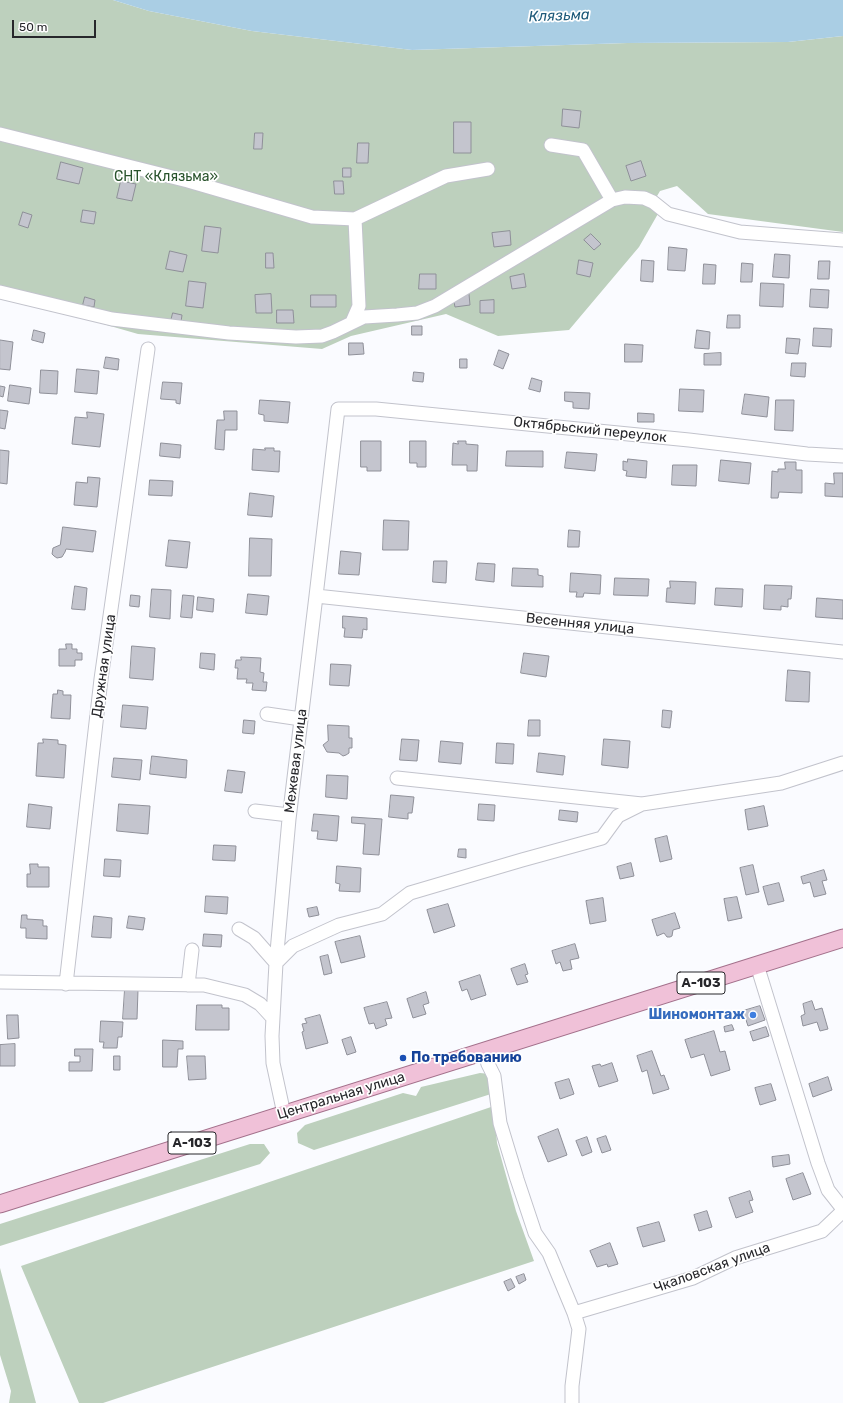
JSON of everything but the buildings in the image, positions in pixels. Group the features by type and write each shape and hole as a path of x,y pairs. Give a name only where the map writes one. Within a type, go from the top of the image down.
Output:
{"main road":[{"name":"Центральная улица","path":"0,1204 843,938"}],"street":[{"path":"0,134 188,181 312,217 355,219 446,176 488,169"},
{"path":"551,145 583,150 612,200"},
{"path":"0,292 112,319 229,334 296,337 322,336 364,317 417,313 435,306 612,200 626,197 644,198 653,202 668,214 740,232 843,240"},
{"path":"352,322 359,306 355,219"},
{"name":"Дружная улица","path":"66,984 101,679 148,348"},
{"name":"Октябрьский переулок","path":"338,409 376,409 674,438 807,454 843,456"},
{"name":"Межевая улица","path":"284,1114 273,1063 272,1017 276,963 289,815 338,409"},
{"name":"Весенняя улица","path":"316,596 843,652"},
{"path":"267,714 301,719"},
{"path":"396,778 642,804 781,783 843,763"},
{"path":"239,929 254,938 276,963 293,946 339,925 382,914 410,893 602,838 618,816 642,804"},
{"path":"254,811 289,815"},
{"path":"188,985 192,950"},
{"name":"Чкаловская улица","path":"574,1313 693,1278 735,1258 822,1231 843,1210 828,1190 818,1163 757,966"},
{"path":"0,982 204,985 244,995 260,1004 272,1017"},
{"path":"484,1051 494,1076 500,1123 528,1213 535,1233 549,1253 574,1313 579,1329 572,1386 572,1403"}],"green space":[{"name":"СНТ «Клязьма»","path":"0,0 113,0 149,11 252,31 412,50 627,43 788,42 843,36 843,232 708,214 677,186 660,191 650,208 659,212 639,247 569,330 498,336 446,314 351,336 322,349 138,334 0,297"},
{"path":"480,1073 490,1074 491,1094 314,1150 298,1143 297,1133 305,1125 403,1093 416,1096 421,1087"},
{"path":"494,1106 497,1143 516,1211 534,1261 103,1403 79,1403 21,1266"},
{"path":"250,1144 264,1144 270,1153 260,1164 0,1246 0,1224"},
{"path":"0,1268 36,1403 9,1403 11,1391 0,1355"}],"water":[{"name":"Клязьма","path":"113,0 843,0 843,36 788,42 627,43 412,50 252,31 149,11"}],"place":[{"name":"Шиномонтаж","path":"753,1015"},
{"name":"По требованию","path":"403,1058"}]}
